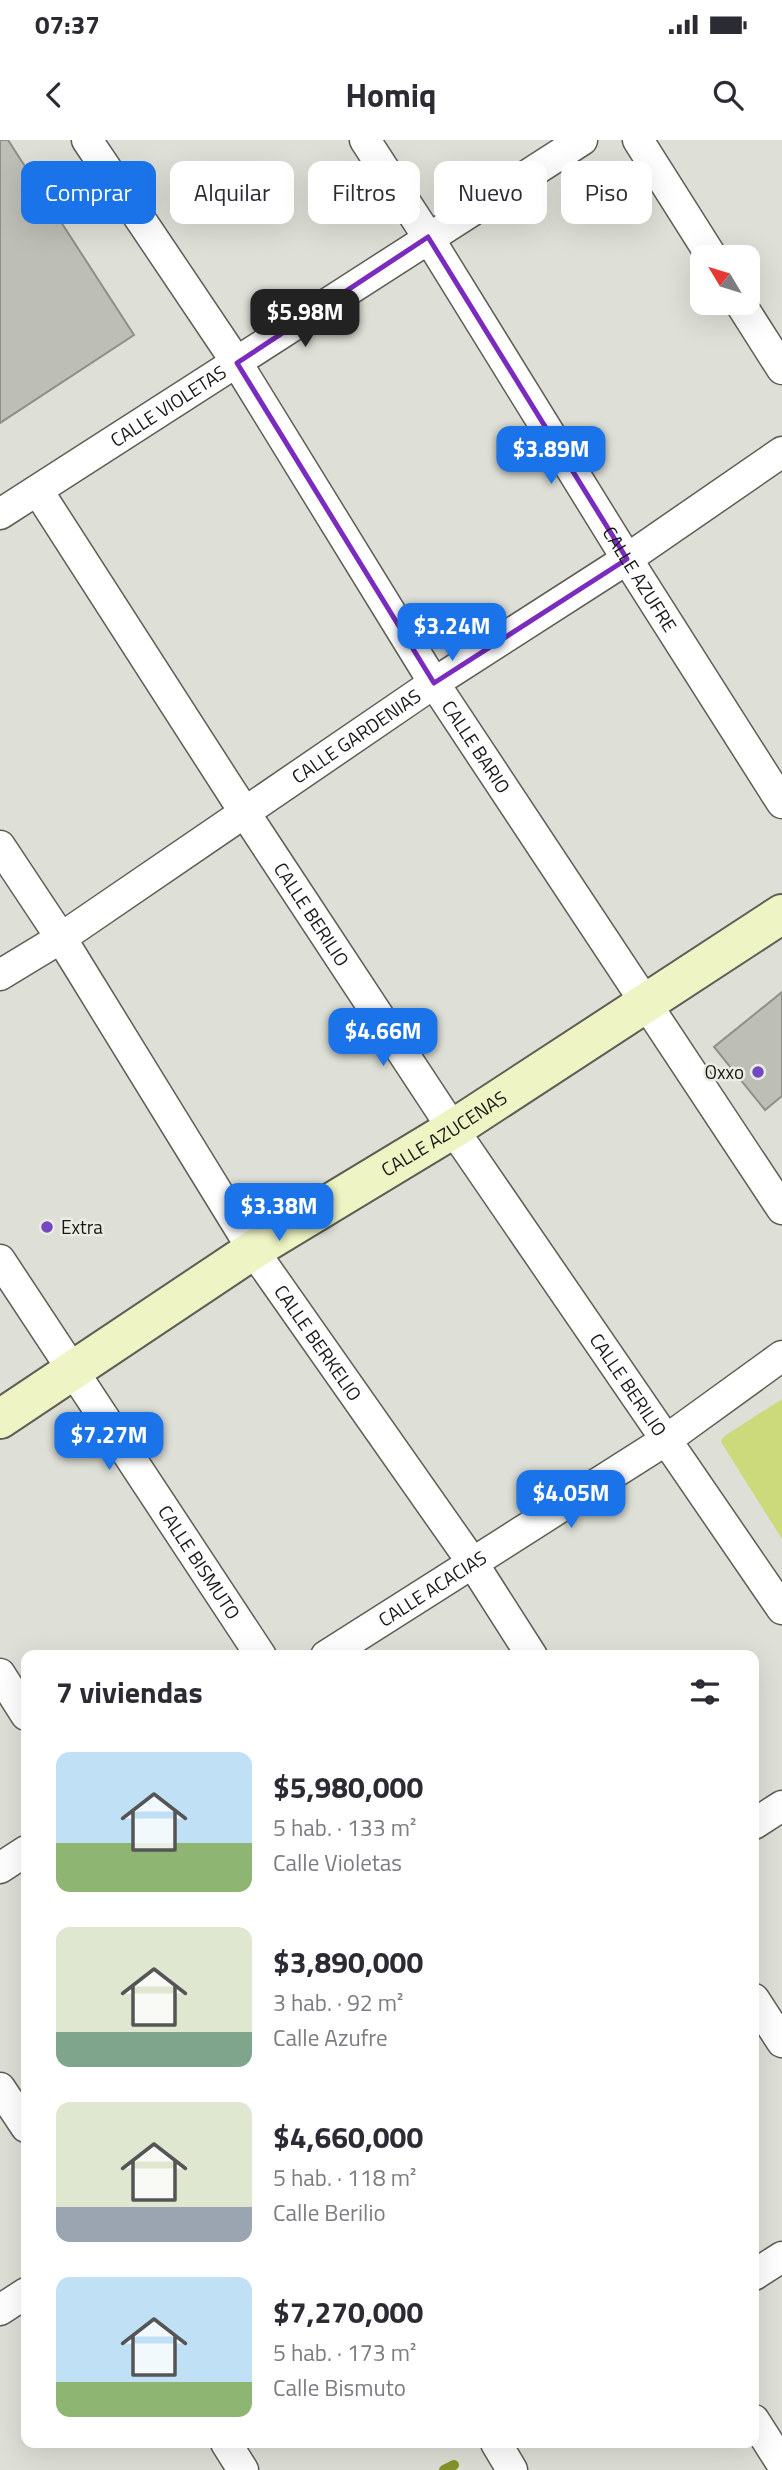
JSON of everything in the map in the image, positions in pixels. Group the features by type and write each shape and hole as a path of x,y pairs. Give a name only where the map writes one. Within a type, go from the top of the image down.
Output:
{"street":[{"name":"CALLE BARIO","path":"87,140 237,363 434,683 782,1209"},
{"name":"CALLE AZUFRE","path":"365,140 782,803"},
{"name":"CALLE VIOLETAS","path":"0,514 582,140"},
{"path":"638,140 704,245"},
{"path":"748,315 782,369"},
{"name":"CALLE GARDENIAS","path":"0,975 61,938 434,683 627,559 782,452"},
{"name":"CALLE BERILIO","path":"38,491 244,813 453,1129 782,1609"},
{"name":"CALLE BERKELIO","path":"0,846 61,938 253,1250 472,1562 528,1650"},
{"name":"CALLE AZUCENAS","path":"0,1419 253,1250 453,1129 782,914"},
{"name":"CALLE BISMUTO","path":"0,1260 257,1650"},
{"name":"CALLE ACACIAS","path":"335,1650 666,1440 782,1356"},
{"path":"0,1674 21,1707"},
{"path":"759,1821 782,1806"},
{"path":"0,1868 21,1854"},
{"path":"759,2007 782,2042"},
{"path":"0,2088 21,2120"},
{"path":"759,2272 782,2257"},
{"path":"0,2310 21,2296"},
{"path":"759,2428 782,2464"},
{"path":"229,2448 243,2470"},
{"path":"499,2448 512,2470"}],"highlighted area":[{"path":"428,237 627,559 434,683 237,363"}],"green space":[{"path":"782,1399 782,1539 721,1442 723,1437"}],"building":[{"path":"0,140 8,140 22,161 21,224 62,224 134,335 0,423"},
{"name":"Oxxo","path":"782,992 782,1096 765,1110 714,1047"}],"waterway":[{"path":"444,2470 454,2465"}],"place":[{"name":"Oxxo","path":"758,1072"},
{"name":"Extra","path":"47,1227"}]}
